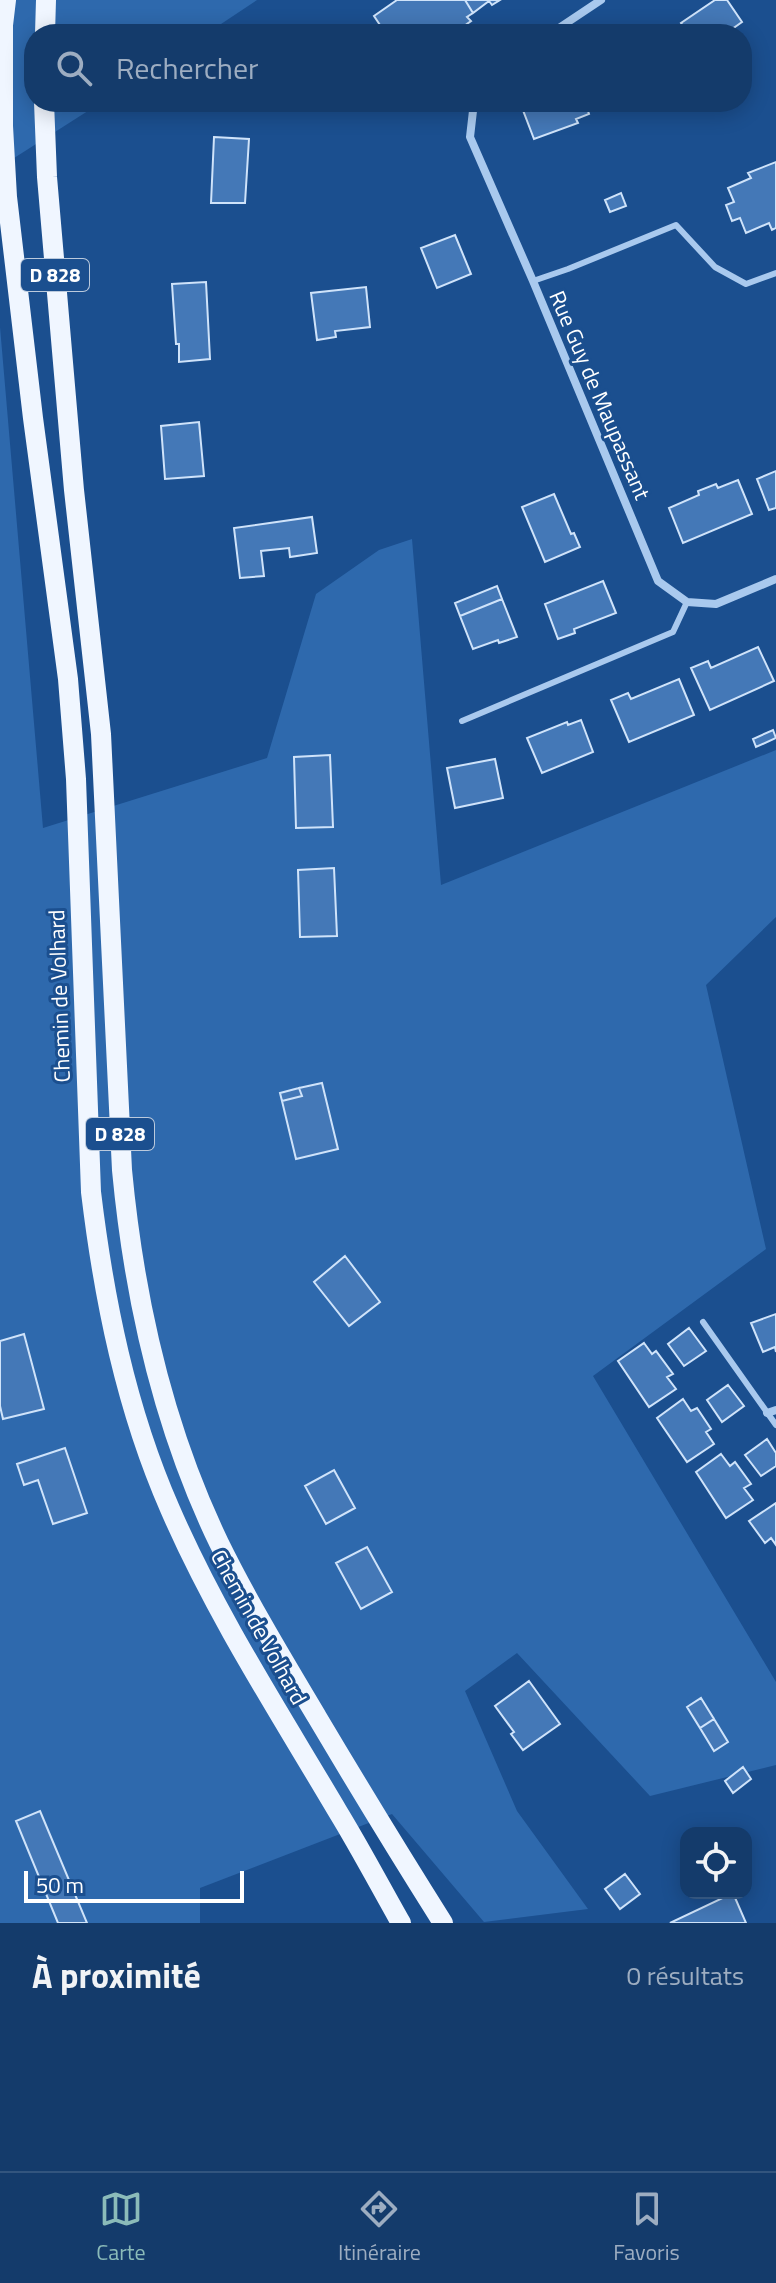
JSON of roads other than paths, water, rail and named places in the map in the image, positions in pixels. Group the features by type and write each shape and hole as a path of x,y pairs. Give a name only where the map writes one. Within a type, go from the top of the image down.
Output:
{"main road":[{"name":"Chemin de Volhard","path":"6,0 3,25 3,126 7,197 68,679 76,779 89,1162 99,1259 139,1424 169,1508 205,1583 259,1682 339,1813 401,1923"},
{"path":"45,24 46,0"},
{"name":"Chemin de Volhard","path":"44,112 49,206 74,490 101,734 122,1170 137,1285 158,1377 188,1467 219,1542 273,1643 443,1923"}],"street":[{"path":"565,24 601,0"},
{"name":"Rue Guy de Maupassant","path":"473,112 470,137 658,581 687,602"},
{"path":"687,602 716,604 776,579"}],"lane":[{"path":"533,281 676,225 715,267 746,284 776,273"},
{"path":"462,721 673,632 687,602"},
{"path":"703,1322 772,1411 776,1425"}]}
